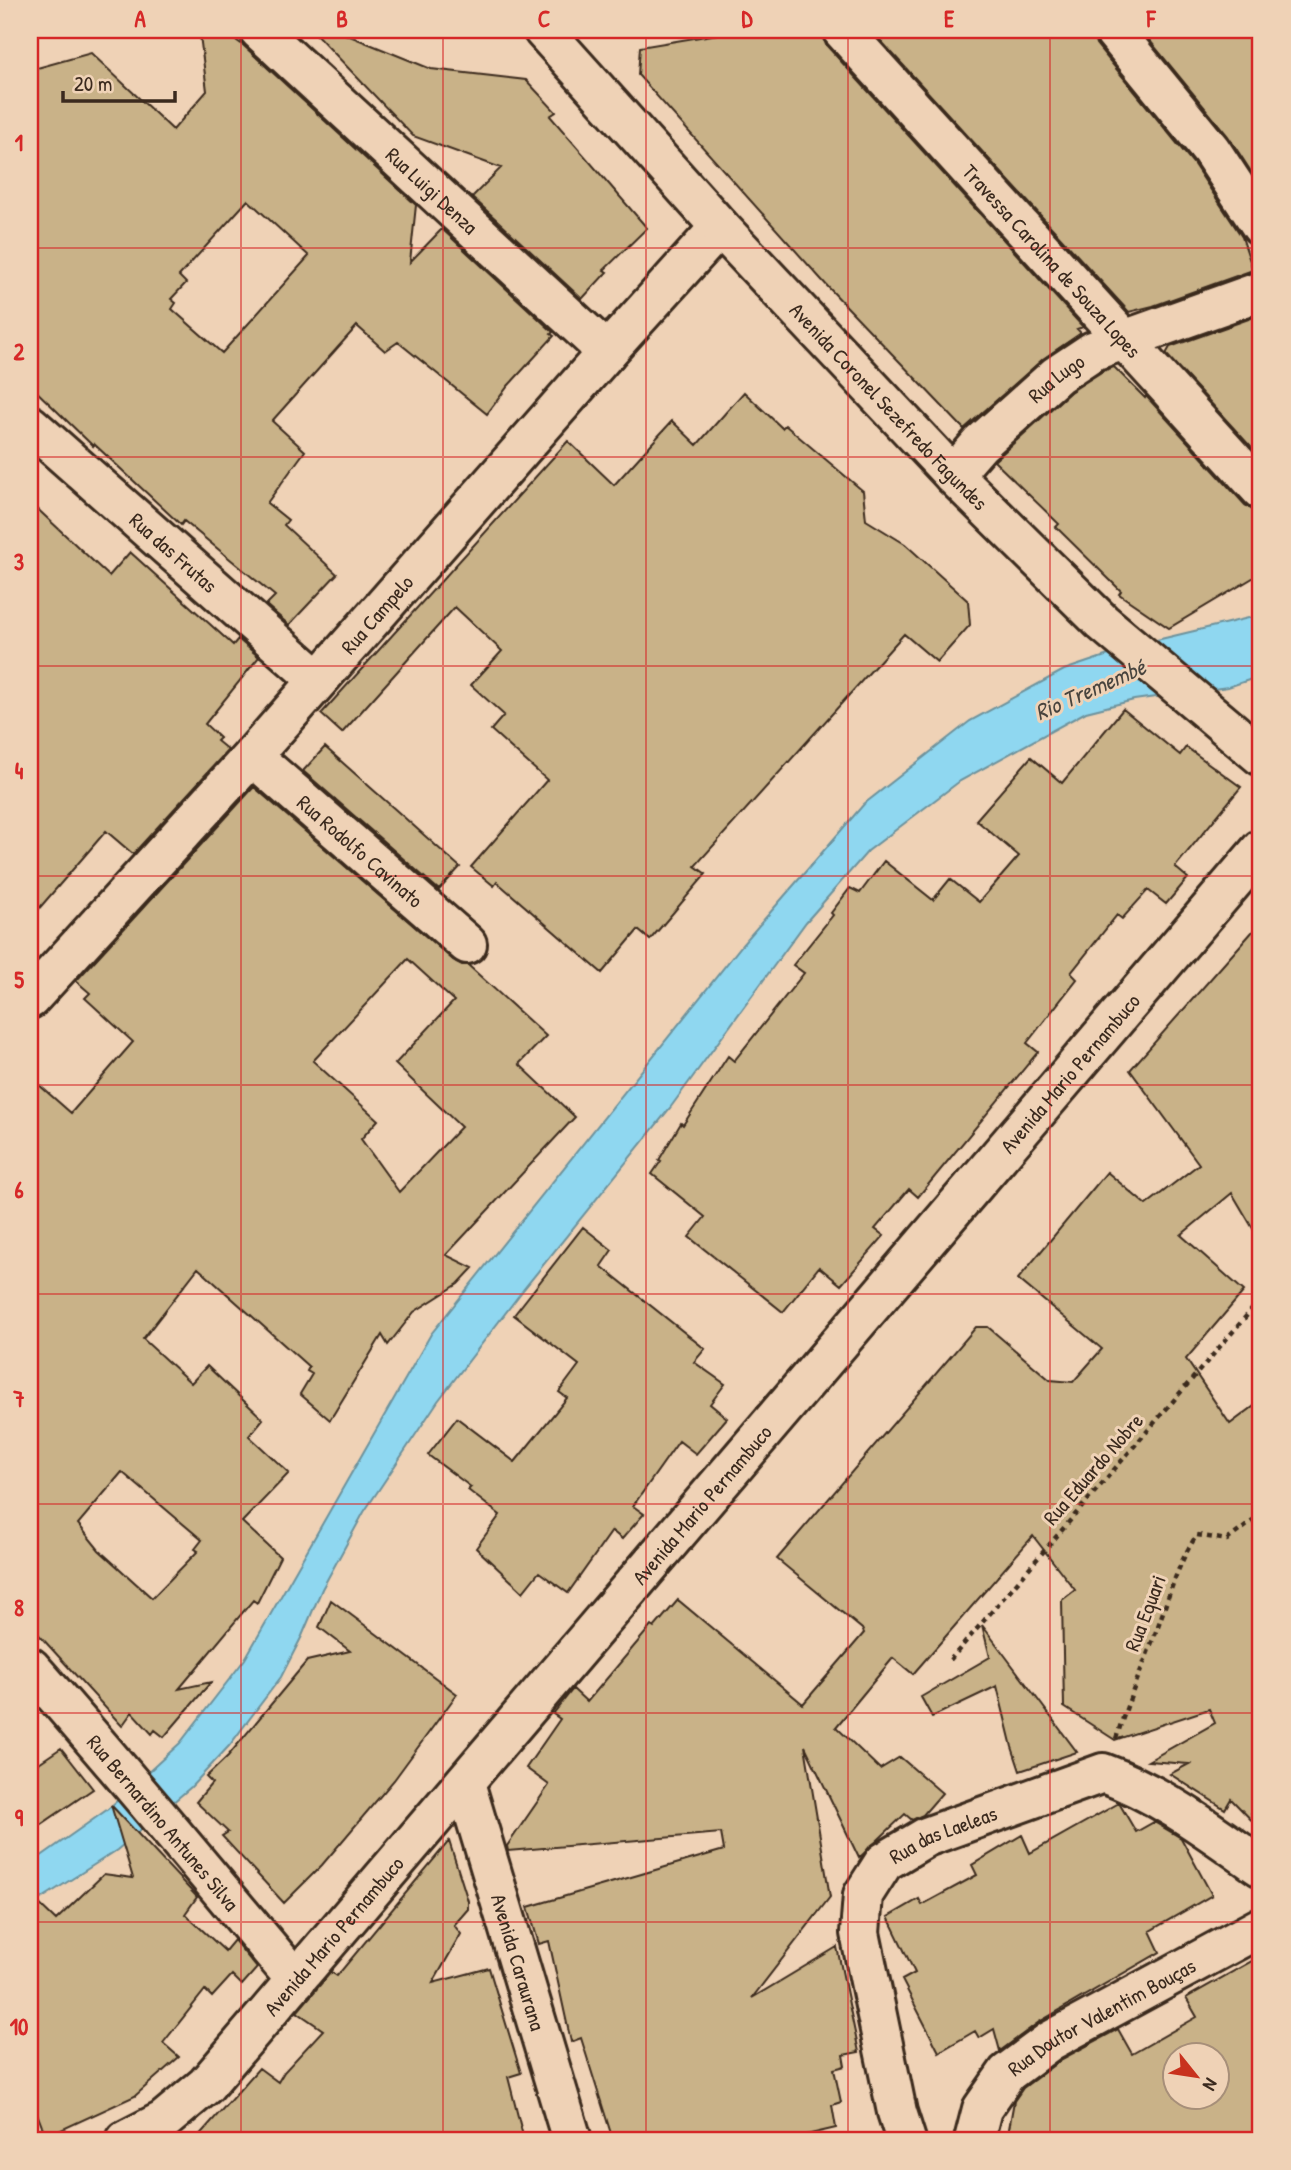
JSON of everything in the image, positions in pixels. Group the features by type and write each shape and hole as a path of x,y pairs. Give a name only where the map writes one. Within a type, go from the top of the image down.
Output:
{"street":[{"name":"Rua Luigi Denza","path":"259,30 607,352"},
{"name":"Avenida Coronel Sezefredo Fagundes","path":"543,30 720,227 953,475 1102,622 1261,756"},
{"name":"Travessa Carolina de Souza Lopes","path":"842,30 1261,490"},
{"path":"1113,30 1211,150 1261,226"},
{"name":"Rua Campelo","path":"30,999 253,756 720,227"},
{"name":"Rua Lugo","path":"953,475 980,444 1057,375 1093,351 1261,291"},
{"name":"Rua das Frutas","path":"30,425 318,680"},
{"name":"Rua Rodolfo Cavinato","path":"253,756 467,944"},
{"name":"Avenida Mario Pernambuco","path":"127,2140 163,2121 206,2085 1261,849"},
{"name":"Rua Bernardino Antunes Silva","path":"30,1667 124,1773 296,1980"},
{"path":"1103,1773 1129,1783 1170,1805 1261,1867"},
{"name":"Rua das Laeleas","path":"906,2140 897,2112 860,1933 863,1895 884,1862 926,1837 1103,1773"},
{"name":"Avenida Caraurana","path":"466,1783 572,2140"},
{"name":"Rua Doutor Valentim Bouças","path":"974,2140 982,2109 1007,2073 1049,2041 1261,1927"}],"path":[{"name":"Rua Eduardo Nobre","path":"950,1660 1261,1298"},
{"name":"Rua Equari","path":"1103,1773 1184,1554 1197,1535 1227,1540 1261,1515"}],"water":[{"name":"Rio Tremembé","path":"1261,615 1261,676 1228,687 1134,700 1086,712 960,781 868,851 806,922 670,1108 523,1290 438,1401 364,1512 322,1589 281,1677 229,1746 191,1787 117,1850 30,1906 30,1864 108,1809 180,1743 245,1659 431,1334 742,945 864,804 970,721 1064,670 1144,643"}],"building":[{"path":"312,30 335,30 431,69 526,80 556,112 550,116 647,228 604,270 607,272 582,299 472,197 501,168 413,136"},
{"path":"730,30 821,30 826,45 1083,327 1077,329 1081,333 1043,359 964,429 829,288 638,75 640,47"},
{"path":"871,30 1092,30 1096,44 1193,163 1242,237 1253,270 1129,312"},
{"path":"1141,30 1261,30 1261,187 1228,136"},
{"path":"200,35 233,38 416,205 410,262 442,229 553,332 551,334 554,336 508,386 487,414 398,342 385,351 357,326 272,421 305,451 267,503 288,520 284,525 337,574 289,625 266,605 275,596 184,521 181,525 30,385 30,70 91,53 173,130 207,91","holes":["248,200 309,256 222,353 172,309 176,303 171,299 186,283 179,276"]},
{"path":"1257,316 1261,320 1261,458 1166,354 1170,347"},
{"path":"1114,367 1145,398 1146,396 1245,505 1254,511 1261,511 1261,573 1169,628 1119,594 1121,591 1056,527 1059,524 994,461 1070,392"},
{"path":"744,392 782,428 785,425 863,491 866,520 905,544 968,601 970,625 937,662 904,634 695,866 706,874 650,940 638,930 602,973 497,882 494,886 471,867 547,780 491,730 504,715 471,685 502,651 455,607 342,733 321,714 568,441 614,485 672,421 697,445"},
{"path":"30,502 109,576 130,552 233,645 238,639 259,657 205,724 220,738 217,741 228,750 133,854 106,831 30,919"},
{"path":"1123,709 1180,755 1186,747 1241,787 1175,867 1188,878 1166,904 1148,890 1122,919 1117,915 1071,973 1077,979 1027,1043 1038,1052 918,1197 909,1189 875,1229 884,1236 841,1285 819,1267 783,1312 689,1237 705,1217 652,1174 661,1161 659,1160 681,1123 683,1125 728,1056 734,1061 804,973 793,965 833,915 831,913 850,888 860,893 884,861 933,900 950,879 979,902 1019,856 976,820 1031,757 1062,783"},
{"path":"325,747 460,867 439,890 303,771"},
{"path":"254,787 453,960 468,965 546,1036 519,1064 575,1117 446,1255 473,1268 458,1284 414,1312 388,1345 382,1335 330,1420 300,1394 312,1374 307,1371 309,1367 198,1268 143,1339 191,1383 207,1366 263,1419 249,1436 289,1473 242,1522 280,1557 257,1603 253,1600 179,1689 211,1682 164,1737 155,1730 152,1734 132,1712 122,1726 30,1625 30,1077 71,1113 133,1042 85,998 90,993 76,981","holes":["408,959 454,1001 395,1064 461,1127 399,1192 361,1139 378,1120 313,1061","122,1472 202,1540 195,1549 198,1551 152,1598 99,1550 78,1524"]},
{"path":"1261,922 1261,1242 1232,1193 1181,1235 1244,1291 1186,1359 1230,1424 1261,1401 1261,1830 1231,1799 1225,1809 1170,1774 1189,1764 1148,1761 1215,1723 1209,1709 1115,1740 1064,1707 1062,1600 1075,1590 1033,1536 913,1674 893,1658 836,1727 880,1769 900,1757 942,1793 923,1815 912,1820 905,1814 859,1858 805,1746 830,1897 752,1998 837,1947 859,2052 843,2055 845,2066 834,2069 841,2102 832,2105 836,2128 785,2140 613,2140 581,2038 571,2042 549,1941 539,1944 528,1907 724,1850 721,1833 508,1851 507,1846 549,1785 526,1768 560,1719 553,1714 573,1689 587,1702 651,1626 654,1628 678,1600 803,1704 864,1633 777,1559 976,1327 988,1327 1050,1380 1073,1382 1102,1349 1018,1279 1107,1172 1146,1205 1199,1164 1130,1070"},
{"path":"583,1227 612,1250 601,1266 705,1349 694,1362 725,1384 710,1404 727,1418 696,1454 679,1441 633,1506 644,1514 622,1539 612,1531 568,1593 539,1572 523,1592 476,1548 500,1515 468,1490 471,1487 428,1455 457,1418 515,1462 567,1398 559,1392 579,1365 514,1315"},
{"path":"331,1600 457,1694 394,1780 322,1865 284,1903 222,1836 228,1832 196,1802 212,1783 206,1777 228,1756 307,1661 350,1651 319,1627"},
{"path":"982,1625 1077,1752 1020,1771 997,1686 932,1717 921,1697 990,1657"},
{"path":"61,1748 93,1789 30,1832 30,1769"},
{"path":"1119,1803 1136,1832 1154,1822 1181,1838 1212,1895 1150,1931 1160,1952 1039,2022 1000,2051 994,2029 979,2038 975,2031 939,2052 902,1980 915,1973 888,1917 919,1899 922,1905 977,1875 972,1865 1022,1835 1030,1853"},
{"path":"111,1805 197,1897 185,1914 225,1951 234,1940 257,1968 242,1985 232,1975 212,1997 205,1990 163,2043 179,2057 135,2096 46,2137 30,2095 30,1895 56,1920 104,1874 133,1878"},
{"path":"449,1841 468,1901 468,1909 454,1925 461,1934 433,1983 489,1968 521,2073 508,2077 524,2140 195,2140 259,2068 278,2082 323,2030 297,2012 331,1972 337,1976"},
{"path":"1261,1956 1261,2140 1203,2140 1200,2136 1191,2140 1007,2140 1014,2101 1023,2088 1062,2059 1118,2029 1132,2054 1197,2017 1186,1998"}]}
